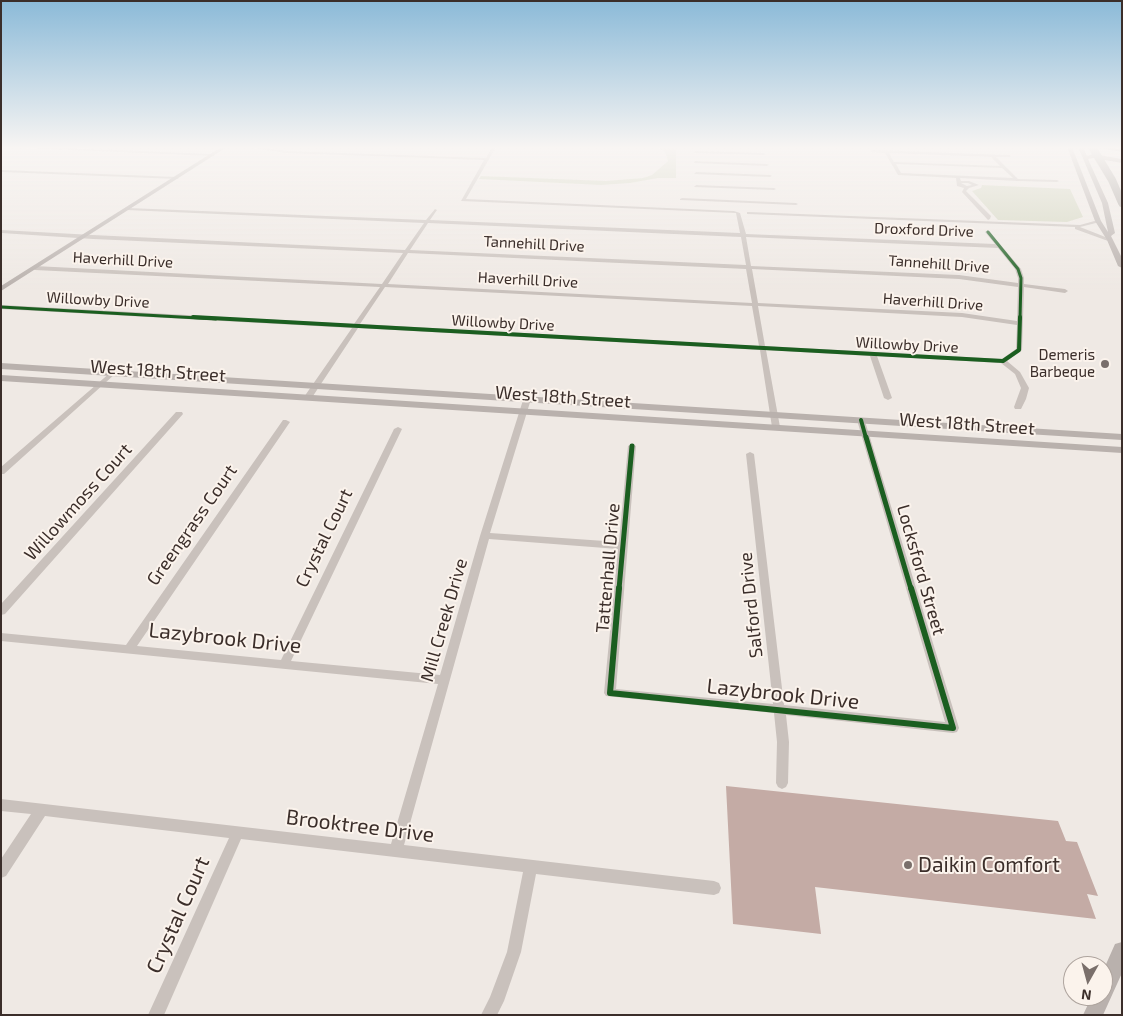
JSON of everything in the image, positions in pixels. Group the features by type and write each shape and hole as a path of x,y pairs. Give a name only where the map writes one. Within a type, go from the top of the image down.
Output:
{"main road":[{"path":"1,289 151,194"},
{"path":"1088,194 1098,222 1122,266"},
{"path":"1101,194 1112,233 1108,238"},
{"name":"West 18th Street","path":"1,366 1122,437"},
{"name":"West 18th Street","path":"1,378 1122,450"},
{"path":"413,404 419,392"},
{"path":"648,419 649,407"},
{"path":"1093,435 1097,448"},
{"path":"1113,971 1122,951"}],"street":[{"path":"466,194 463,200 778,214 989,220 1078,229 1108,238"},
{"path":"697,194 697,200"},
{"path":"776,194 778,203"},
{"path":"967,194 980,210 979,212 989,220"},
{"path":"682,199 796,204"},
{"path":"735,211 740,206 748,212"},
{"name":"Droxford Drive","path":"128,209 999,246"},
{"path":"308,397 435,210"},
{"path":"735,211 741,222 776,427"},
{"path":"741,222 748,212"},
{"path":"1047,225 1080,226 1098,222"},
{"name":"Tannehill Drive","path":"1,230 85,236 959,277 1065,291"},
{"path":"988,232 1018,269 1021,278 1019,350 1003,361 1018,373 1025,388 1018,407"},
{"name":"Haverhill Drive","path":"35,268 962,315 1019,323"},
{"name":"Willowby Drive","path":"1,307 763,350 1003,361"},
{"path":"873,355 888,398"},
{"path":"1,472 113,373"},
{"name":"Mill Creek Drive","path":"396,851 485,536 527,399"},
{"name":"Willowmoss Court","path":"1,611 179,414"},
{"name":"Locksford Street","path":"861,420 953,728"},
{"name":"Greengrass Court","path":"129,649 286,422"},
{"name":"Crystal Court","path":"284,664 398,429"},
{"name":"Tattenhall Drive","path":"610,694 632,446"},
{"name":"Salford Drive","path":"750,454 783,742 782,783"},
{"path":"485,536 624,546"},
{"name":"Lazybrook Drive","path":"1,637 444,680"},
{"name":"Lazybrook Drive","path":"610,694 779,709 953,728"},
{"name":"Brooktree Drive","path":"1,804 714,888"},
{"path":"1,870 42,809"},
{"name":"Crystal Court","path":"156,1015 238,832"},
{"path":"489,1015 514,952 531,866"}],"green space":[{"path":"975,194 1073,194 1083,217 1067,222 998,220"}],"building":[{"name":"Daikin Comfort","path":"726,786 1058,821 1066,841 1077,842 1098,896 1087,894 1096,919 815,887 821,934 733,924"}],"cycle path":[{"path":"1,307 1003,361 1019,350 1021,278 1018,269 988,232"},
{"path":"632,446 610,693 953,728 861,420"}],"place":[{"name":"Demeris Barbeque","path":"1105,364"},
{"name":"Daikin Comfort","path":"908,865"}]}
